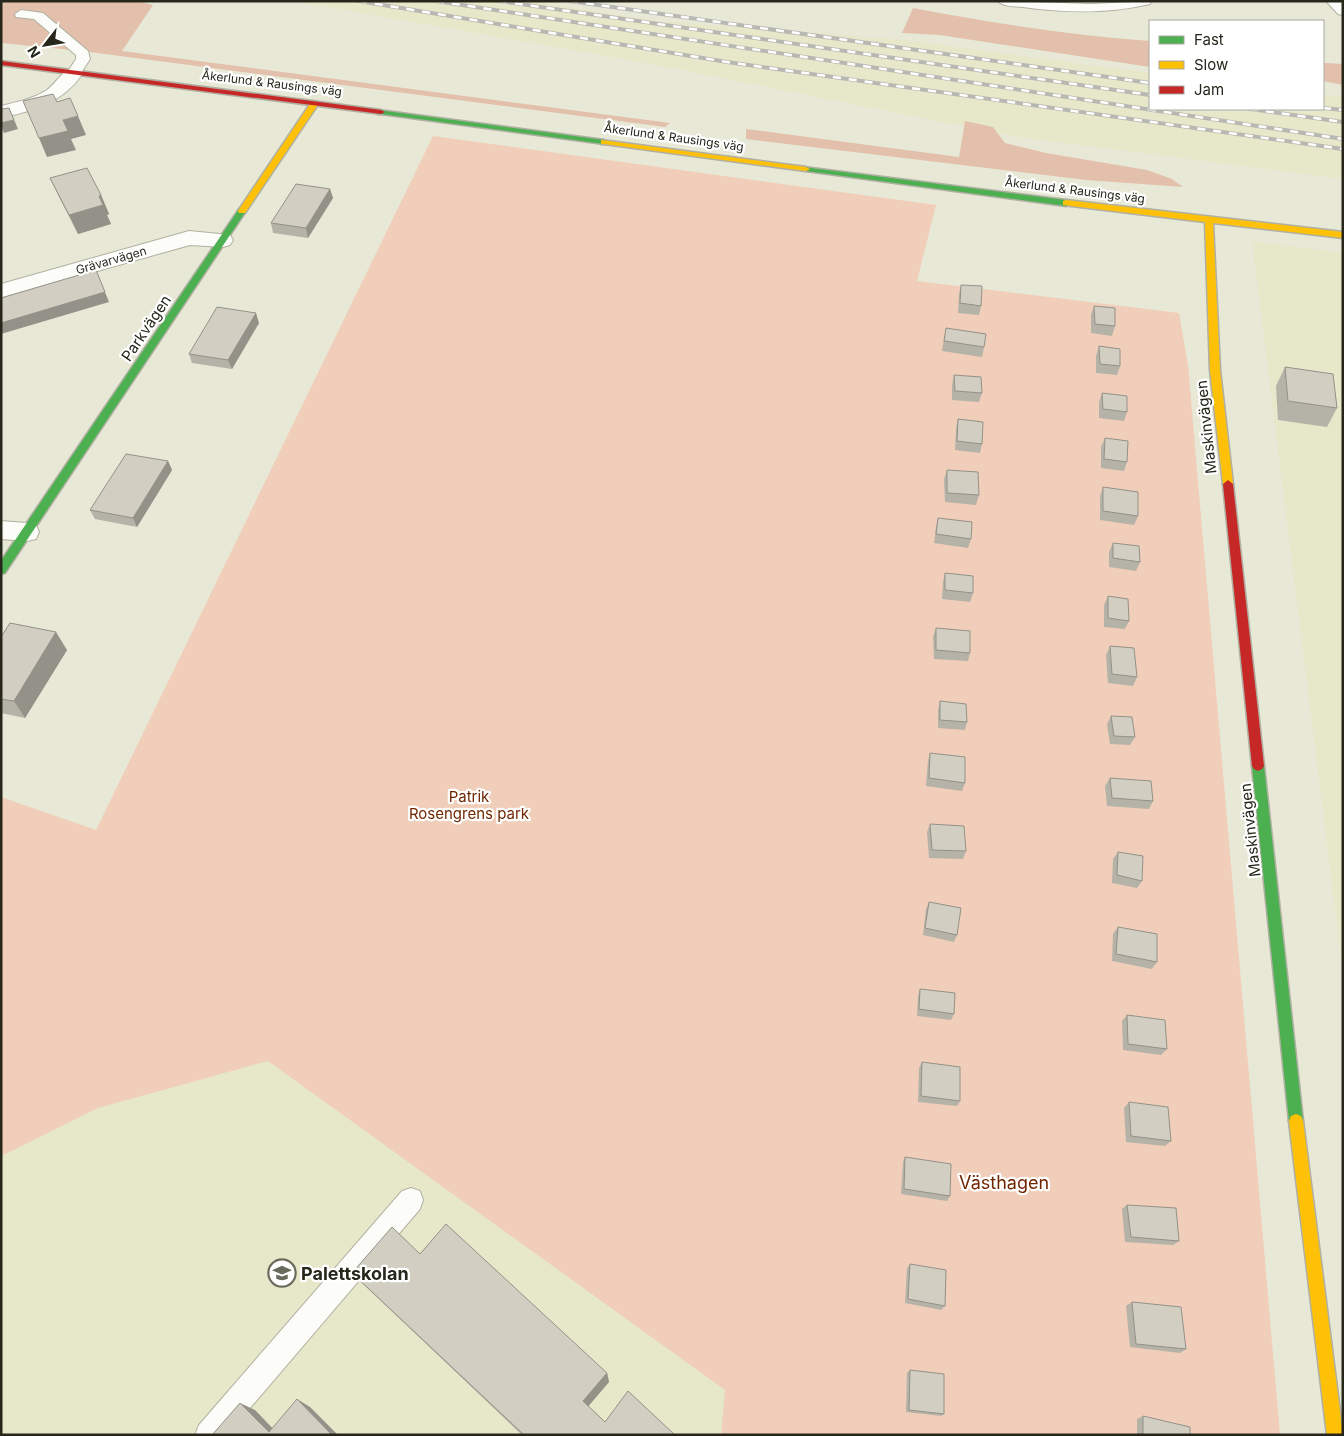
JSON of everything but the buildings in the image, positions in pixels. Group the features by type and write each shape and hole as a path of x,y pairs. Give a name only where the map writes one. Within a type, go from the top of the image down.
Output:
{"street":[{"name":"Åkerlund & Rausings väg","path":"1,63 315,102 1032,199 1343,235"},
{"path":"1,112 25,106 58,93 74,73"},
{"name":"Parkvägen","path":"1,570 315,102"},
{"name":"Maskinvägen","path":"1209,220 1215,370 1245,637 1288,1056 1332,1325 1335,1435"},
{"name":"Grävarvägen","path":"1,291 189,238 223,240"},
{"path":"1,530 27,532"}],"lane":[{"path":"1004,1 1072,9 1135,4 1145,1"},
{"path":"1332,1 1343,11"},
{"path":"21,14 38,16 83,54 83,59 74,73"},
{"path":"209,1435 411,1200"}],"shaded area":[{"path":"1,1 137,1 153,5 122,51 670,123 665,127 82,51 1,43"},
{"path":"293,1 531,1 657,21 903,40 1149,73 1149,110 1324,110 1324,94 1343,97 1343,179 1018,137 662,66"},
{"path":"913,8 1031,28 1149,41 1149,67 940,35 902,33"},
{"path":"1324,64 1343,64 1343,85 1324,81"},
{"path":"965,121 993,127 1005,143 1046,153 1147,170 1172,179 1183,187 1086,180 746,139 746,129 959,157"},
{"path":"1252,241 1343,253 1343,973"},
{"name":"Palettskolan","path":"268,1061 725,1390 721,1435 1,1435 1,1156 98,1108"}],"green space":[{"path":"433,136 936,205 917,281 1179,313 1188,365 1280,1435 721,1435 725,1390 268,1061 98,1108 1,1156 1,797 96,830"}],"railway":[{"path":"359,1 727,62 1343,149"},
{"path":"436,1 1149,109"},
{"path":"499,1 1149,95"},
{"path":"570,1 1149,83"},
{"path":"1324,108 1343,110"},
{"path":"1152,110 1343,139"},
{"path":"1257,110 1343,122"}],"traffic: fast":[{"path":"381,112 604,142"},
{"path":"806,169 1066,203"},
{"path":"1,570 242,211"},
{"path":"1258,766 1296,1121"}],"traffic: slow":[{"path":"242,211 315,103"},
{"path":"604,142 806,169"},
{"path":"1066,203 1343,235"},
{"path":"1209,220 1215,370 1228,484"},
{"path":"1296,1121 1335,1435"}],"traffic: jam":[{"path":"1,63 381,112"},
{"path":"1228,484 1258,766"}],"place":[{"name":"Palettskolan","path":"282,1273"}],"park label":[{"name":"Patrik Rosengrens park","path":"469,804"},
{"name":"Västhagen","path":"1004,1182"}]}
